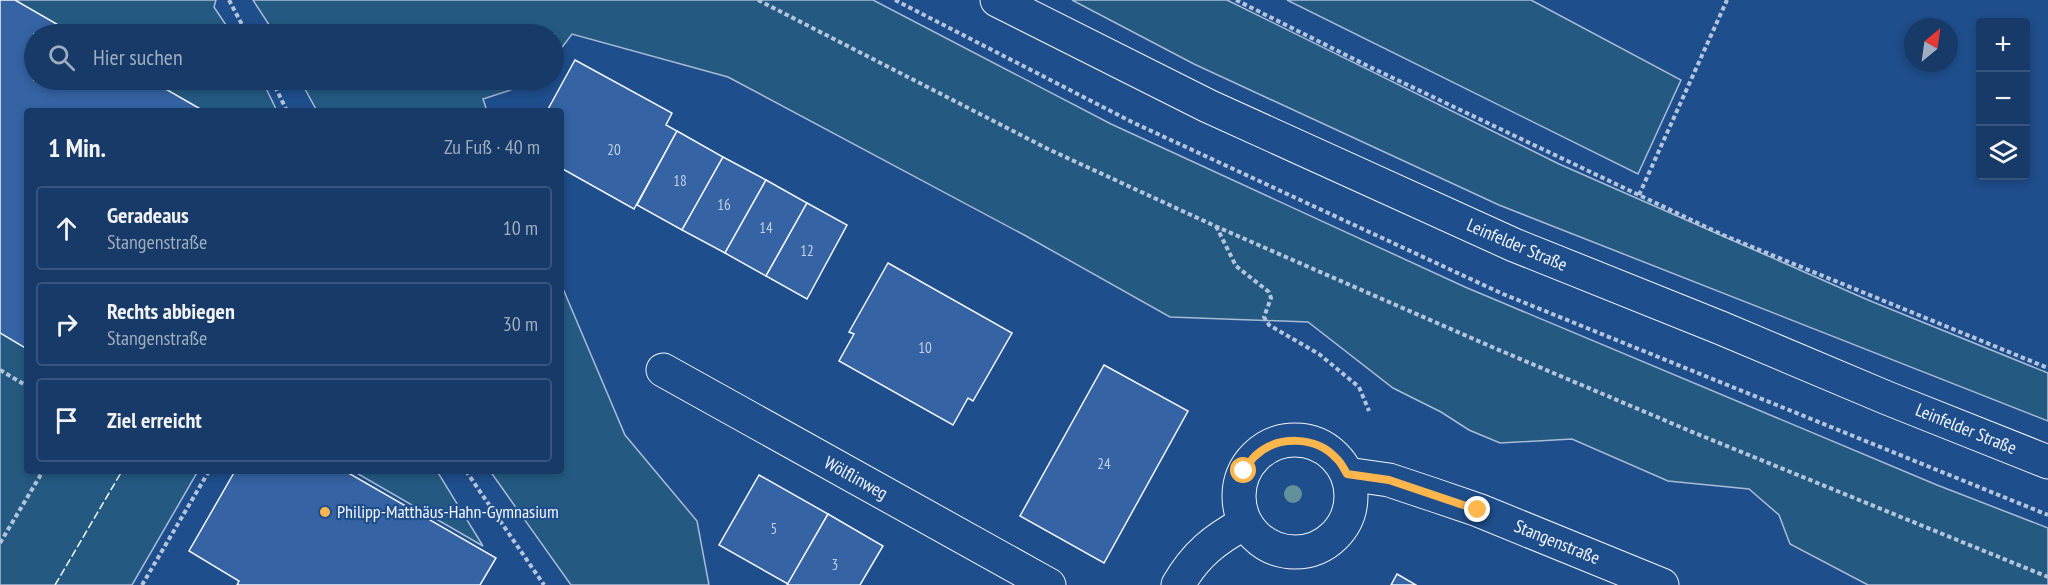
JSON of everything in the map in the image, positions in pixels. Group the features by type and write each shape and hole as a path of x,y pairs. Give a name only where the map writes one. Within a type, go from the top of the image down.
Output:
{"street":[{"name":"Leinfelder Straße","path":"997,0 1208,106 1514,245 2048,462"},
{"name":"Wölflinweg","path":"663,370 1049,585"},
{"path":"1287,441 1305,441 1322,447 1337,458 1347,474 1351,492 1349,511 1341,529 1329,542 1311,550 1292,553 1274,548 1257,538 1245,523 1239,506 1239,488 1244,471 1255,456 1270,446 1287,441"},
{"name":"Stangenstraße","path":"1347,474 1389,480 1478,510 1662,585"},
{"path":"1178,585 1187,569 1208,547 1245,523"}],"path":[{"path":"229,0 242,24"},
{"path":"758,0 1048,149 1215,226 1690,431 2048,577"},
{"path":"1236,0 1370,67 1723,235 2048,368"},
{"path":"1639,195 1727,0"},
{"path":"277,90 286,108"},
{"path":"1215,226 1236,266 1269,292 1271,298 1264,317 1269,325 1320,354 1359,387 1370,411"},
{"path":"0,370 24,384"},
{"path":"0,543 40,474"},
{"path":"142,585 207,474"},
{"path":"468,474 544,585"}],"shaded area":[{"path":"0,0 216,0 214,7 225,24 24,24 24,90 267,90 276,108 24,108 24,474 196,474 132,585 0,585"},
{"path":"253,0 873,0 1111,124 1465,287 1937,485 2048,528 2048,585 1868,585 1790,544 1779,515 1749,489 1668,481 1572,439 1500,443 1469,430 1441,412 1393,388 1308,322 1170,317 1026,236 728,77 572,34 564,45 564,24 269,24"},
{"path":"1072,0 1227,0 1559,164 1868,300 2048,373 2048,421 1499,205 1194,64"},
{"path":"1287,0 1531,0 1681,80 1638,174"},
{"path":"305,90 511,90 483,99 486,108 315,108"},
{"path":"564,291 625,435 697,521 709,585 571,585 492,474 564,474"},
{"path":"358,474 439,474 483,546"}],"building":[{"path":"0,0 15,0 57,24 24,24 24,90 167,90 199,108 24,108 24,347 0,333"},
{"path":"575,60 672,113 666,125 677,131 634,209 564,170 564,108 549,108 559,90 564,90 564,80"},
{"path":"677,131 723,157 682,230 637,205"},
{"path":"723,157 766,180 725,253 682,230"},
{"path":"766,180 807,203 766,276 725,253"},
{"path":"807,203 847,225 807,299 766,276"},
{"path":"888,263 1012,333 973,401 968,398 953,425 839,361 854,334 849,332"},
{"path":"1104,365 1188,411 1104,563 1020,516"},
{"name":"Philipp-Matthäus-Hahn-Gymnasium","path":"233,474 350,474 496,558 480,585 237,585 239,581 189,551"},
{"path":"759,475 828,514 788,584 719,545"},
{"path":"828,514 883,546 860,585 787,585"},
{"path":"1397,574 1416,585 1391,585"}],"fence":[{"path":"55,585 120,474"}],"place":[{"name":"Philipp-Matthäus-Hahn-Gymnasium","path":"325,512"}],"route":[{"path":"1244,471 1255,456 1270,446 1287,441 1305,441 1322,447 1337,458 1347,474 1389,480 1478,510"}]}
